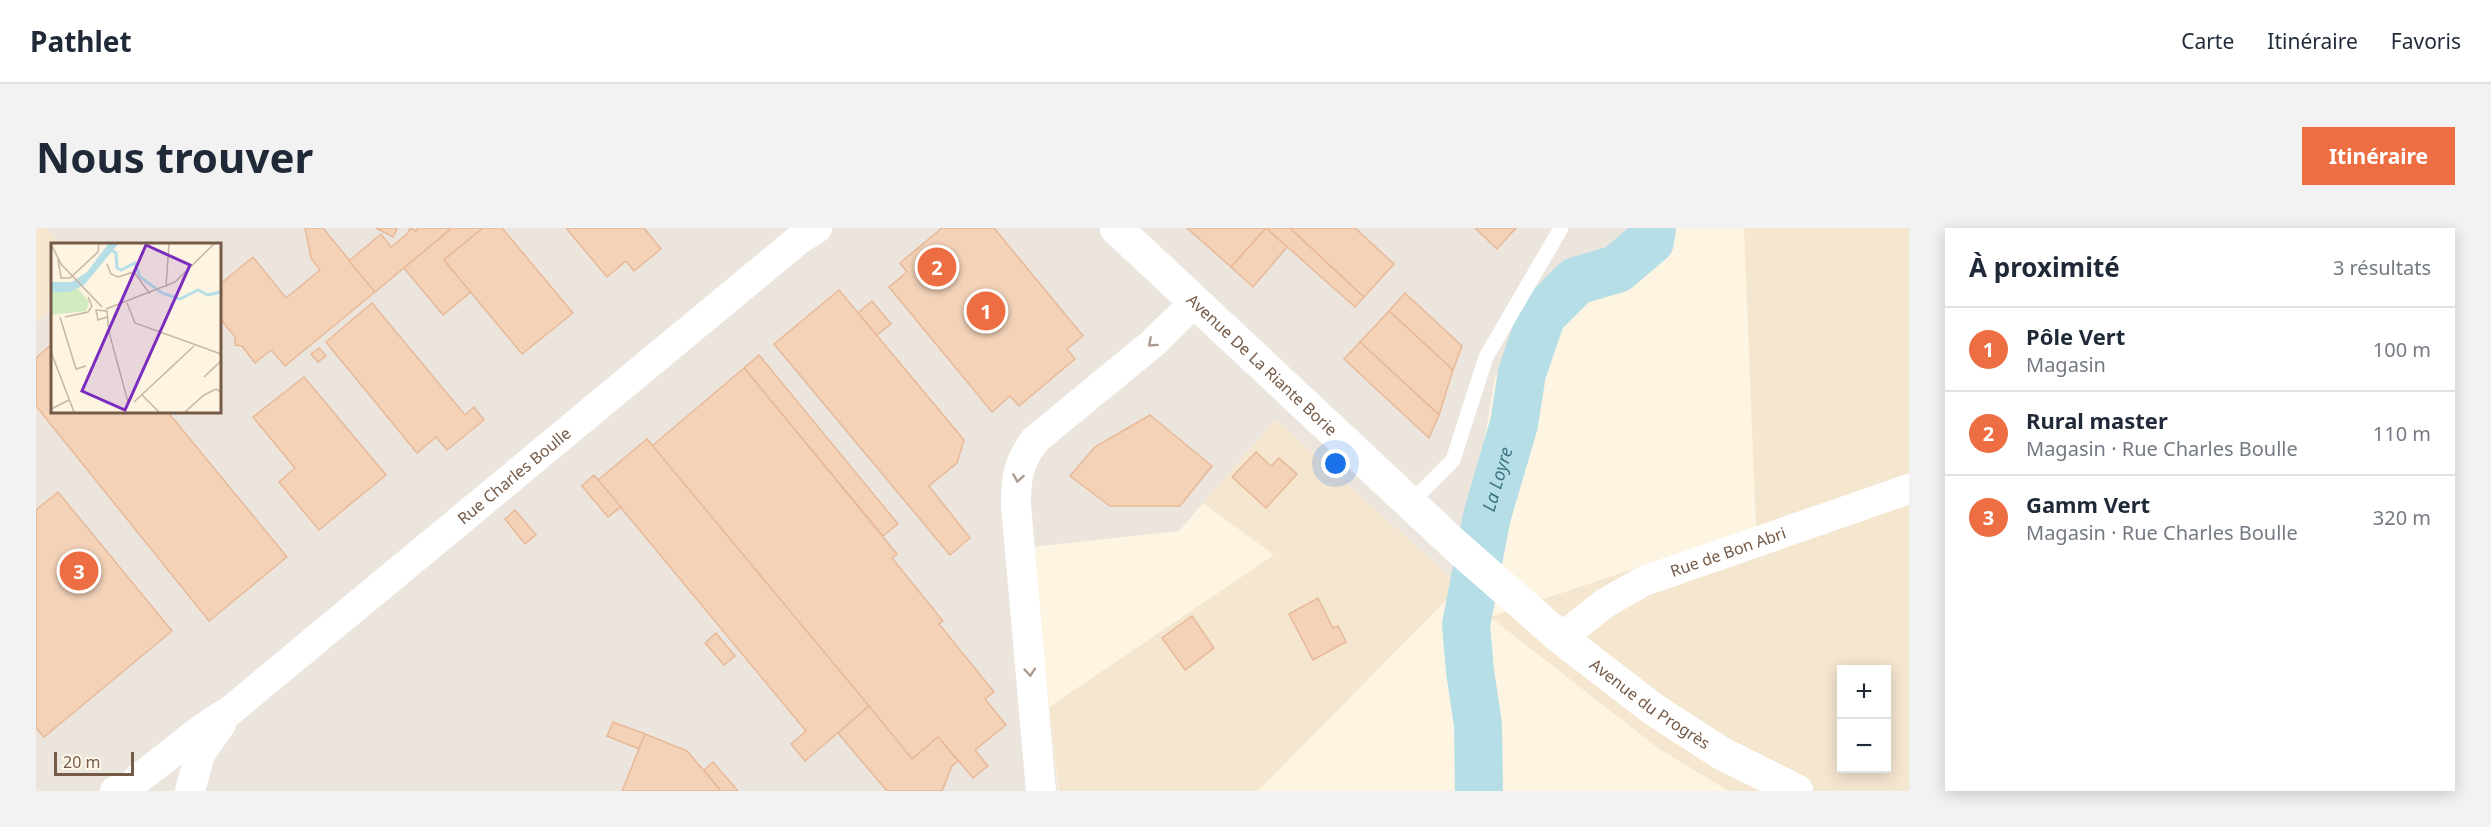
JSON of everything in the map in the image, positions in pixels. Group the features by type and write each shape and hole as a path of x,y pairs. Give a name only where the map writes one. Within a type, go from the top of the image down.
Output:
{"street":[{"name":"Avenue De La Riante Borie","path":"1116,228 1456,546 1515,598"},
{"name":"Rue Charles Boulle","path":"128,787 204,726 230,711 807,232"},
{"path":"1041,791 1016,505 1016,479 1022,457 1035,440 1153,343 1194,303"},
{"name":"Rue de Bon Abri","path":"1561,638 1605,603 1644,581 1909,489"},
{"name":"Avenue du Progrès","path":"1515,598 1561,638 1653,709 1721,753 1797,791"},
{"name":"Rue Charles Boulle","path":"189,791 200,754 230,711"},
{"path":"128,787 150,774 162,774 173,777 189,791"}],"lane":[{"path":"1410,503 1453,460 1486,357 1561,228"}],"shaded area":[{"path":"36,228 48,228 59,243 51,243 51,311 36,323"},
{"path":"48,228 1630,228 1628,239 1591,255 1543,290 1495,377 1460,586 1276,419 1179,531 1032,547 1058,791 36,791 36,323 51,311 51,412 220,412 220,243 59,243"},
{"path":"1744,228 1909,228 1909,791 1729,791 1658,748 1490,617 1756,528"},
{"path":"1276,419 1460,586 1258,791 1059,791 1049,707 1274,555 1203,503"}],"building":[{"path":"305,228 323,228 375,292 285,366 271,350 255,363 242,346 235,345 235,337 220,318 220,284 253,257 286,298 320,270 311,258"},
{"path":"376,228 395,228 397,229 393,237"},
{"path":"410,228 416,231 418,228 452,228 375,292 349,261 381,234 391,247 407,234"},
{"path":"452,228 483,228 444,260 471,292 443,315 404,268"},
{"path":"483,228 502,228 573,313 522,354 444,260"},
{"path":"566,228 644,228 661,249 634,271 626,261 607,277"},
{"path":"942,228 994,228 1083,336 1067,349 1075,359 1019,406 1010,396 992,412 889,287 907,272 900,263"},
{"path":"1187,228 1266,228 1231,267"},
{"path":"1266,228 1290,228 1364,297 1355,307"},
{"path":"1266,228 1287,247 1253,287 1231,267"},
{"path":"1290,228 1355,228 1394,264 1364,297"},
{"path":"1475,228 1516,228 1497,249"},
{"path":"839,290 964,440 957,463 929,486 970,538 950,555 774,344"},
{"path":"1405,293 1462,346 1453,370 1389,311"},
{"path":"872,301 891,324 877,335 858,313"},
{"path":"372,303 465,415 474,407 484,420 447,450 436,437 417,453 326,342"},
{"path":"1389,311 1453,370 1439,415 1360,342"},
{"path":"1360,342 1439,415 1429,438 1344,359"},
{"path":"51,345 51,412 168,412 287,557 209,621 36,406 36,358"},
{"path":"319,348 326,356 318,362 311,354"},
{"path":"759,355 898,524 883,536 744,368"},
{"path":"744,368 897,554 892,558 943,621 939,624 994,692 985,699 1006,725 975,750 988,766 973,778 938,737 912,759 652,446"},
{"path":"304,377 386,475 319,530 279,482 295,468 253,417"},
{"path":"1150,415 1212,466 1180,506 1110,506 1070,476 1095,447"},
{"path":"647,439 869,706 805,761 791,744 806,731 598,480"},
{"path":"1256,452 1271,466 1279,458 1297,474 1266,508 1232,477"},
{"path":"594,475 621,507 608,517 582,486"},
{"path":"58,492 172,631 44,737 36,728 36,510"},
{"path":"515,510 536,535 525,544 505,519"},
{"path":"1318,598 1333,628 1338,626 1346,642 1313,660 1289,614"},
{"path":"1192,616 1214,648 1185,670 1162,638"},
{"path":"716,633 735,656 724,665 705,643"},
{"path":"869,706 912,759 938,737 958,761 952,766 942,791 887,791 838,733"},
{"path":"613,722 645,734 639,749 607,736"},
{"path":"645,734 687,751 721,791 622,791"},
{"path":"713,762 738,791 721,791 704,770"}],"waterway":[{"name":"La Loyre","path":"1479,791 1478,725 1466,625 1487,516 1514,424 1522,373 1542,315 1576,281 1617,269 1650,241 1652,228"}],"place":[{"name":"Rural master","path":"937,267"},
{"name":"Pôle Vert","path":"986,311"},
{"name":"Gamm Vert","path":"79,571"}]}
